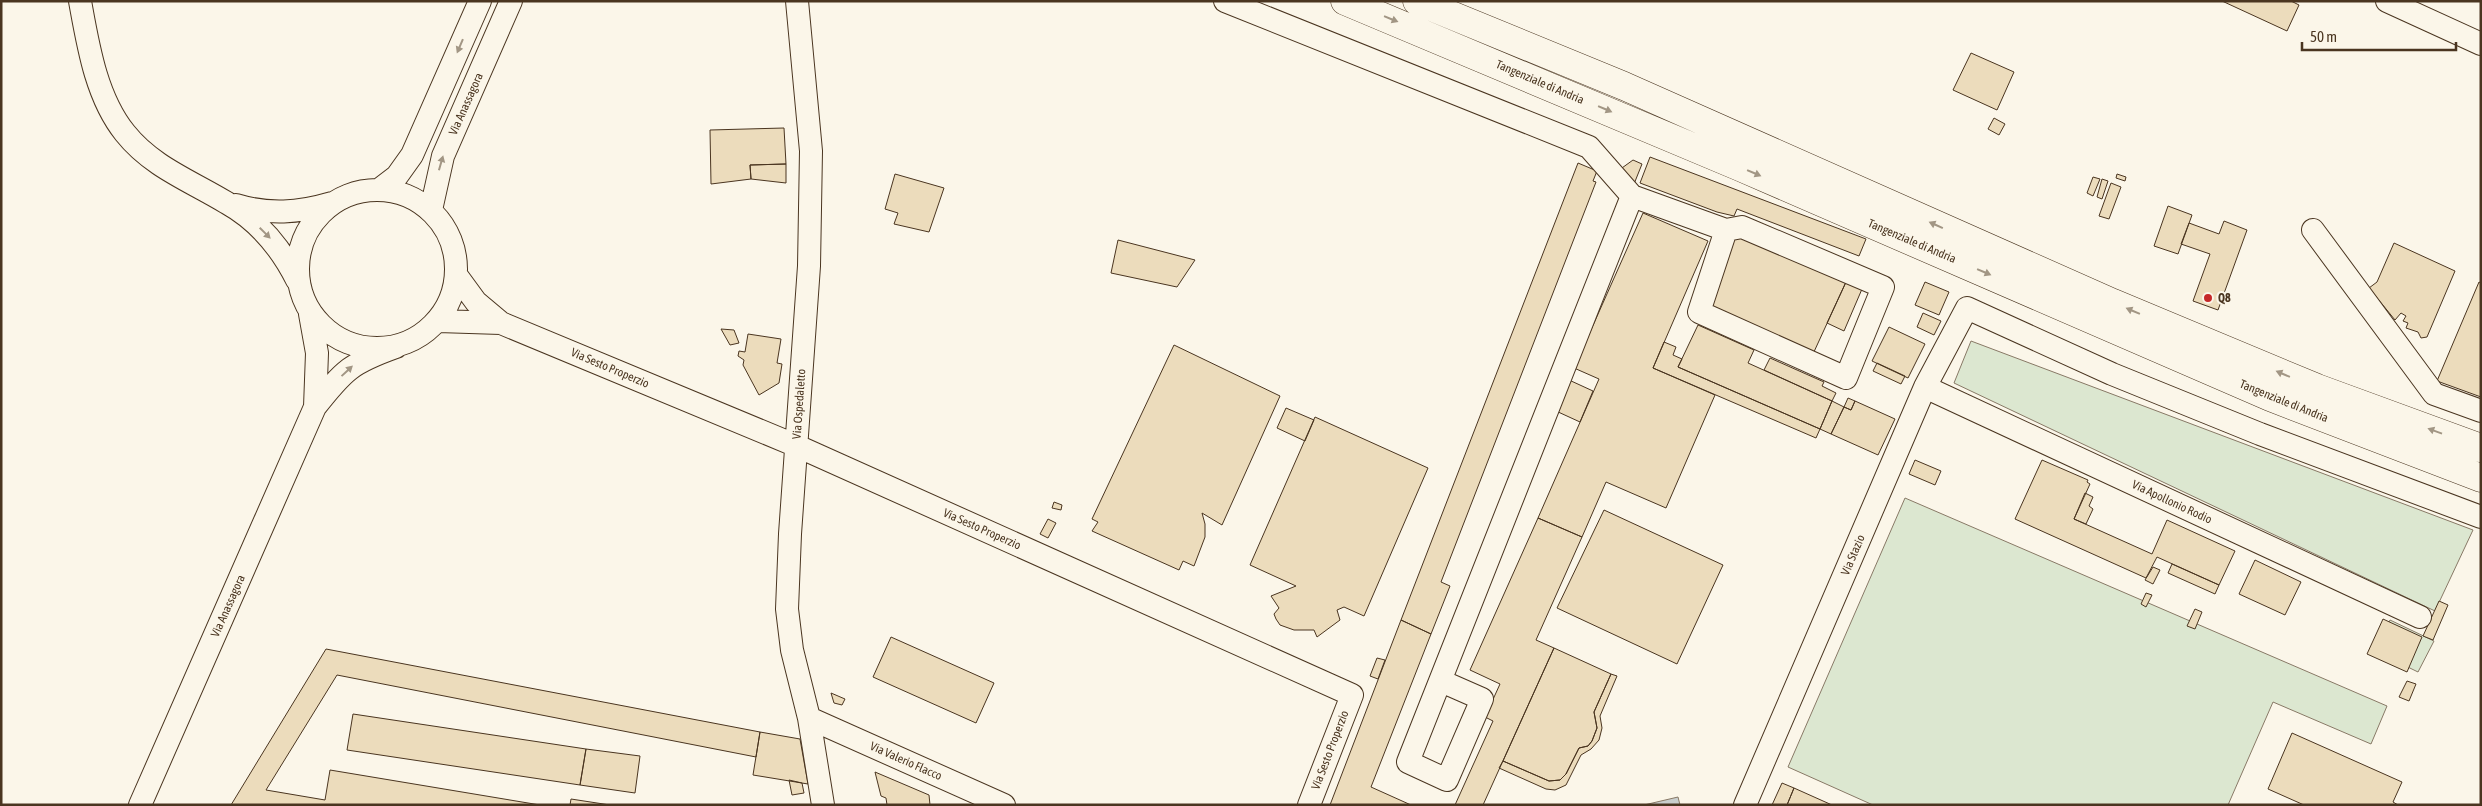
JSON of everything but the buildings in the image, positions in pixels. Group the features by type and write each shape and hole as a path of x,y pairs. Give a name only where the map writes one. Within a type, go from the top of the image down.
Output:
{"main road":[{"name":"Tangenziale di Andria","path":"1345,1 1740,167 2270,397 2481,478"},
{"name":"Tangenziale di Andria","path":"1417,1 1624,86 2130,310 2317,388 2481,448"}],"street":[{"path":"80,1 96,71 107,102 124,131 138,148 158,163 249,217 278,247 299,286 309,310 325,330 347,343 372,349 396,347 419,337 438,321 451,300 457,276 455,252 446,229 431,210 416,199 398,192 380,189 357,192 335,202 292,212 250,210 228,203"},
{"path":"380,189 398,176 412,155 480,1"},
{"name":"Via Anassagora","path":"431,210 443,156 511,1"},
{"name":"Via Ospedaletto","path":"797,1 811,150 809,266 790,534 787,609 792,650 809,718 823,805"},
{"path":"1224,1 1589,148 1632,196 1726,230 1742,227 1883,287 1846,378 1699,312 1726,230"},
{"path":"2387,1 2481,44"},
{"path":"1441,681 1632,196"},
{"path":"299,286 298,261 304,236 317,217 335,202"},
{"path":"2313,230 2434,394 2481,411"},
{"name":"Via Sesto Properzio","path":"457,276 476,302 501,323 797,446 1352,695 1309,805"},
{"name":"Via Stazio","path":"1745,805 1925,387 1967,308 2112,374 2250,431 2481,517"},
{"name":"Via Anassagora","path":"309,310 316,340 315,407"},
{"name":"Via Sesto Properzio","path":"438,321 501,323"},
{"name":"Via Anassagora","path":"140,805 315,407 345,371 355,363 396,347"},
{"name":"Via Apollonio Rodio","path":"1925,387 2420,617"},
{"name":"Via Valerio Flacco","path":"809,718 1004,805"}],"green space":[{"path":"1971,341 2473,530 2435,611 1954,383"},
{"path":"1905,498 2387,706 2371,744 2273,702 2228,805 1873,805 1788,767"},
{"path":"2390,620 2434,641 2418,672 2375,651"}],"shaded area":[{"path":"1678,797 1680,805 1644,805"}],"place":[{"name":"Q8","path":"2208,298"}]}
